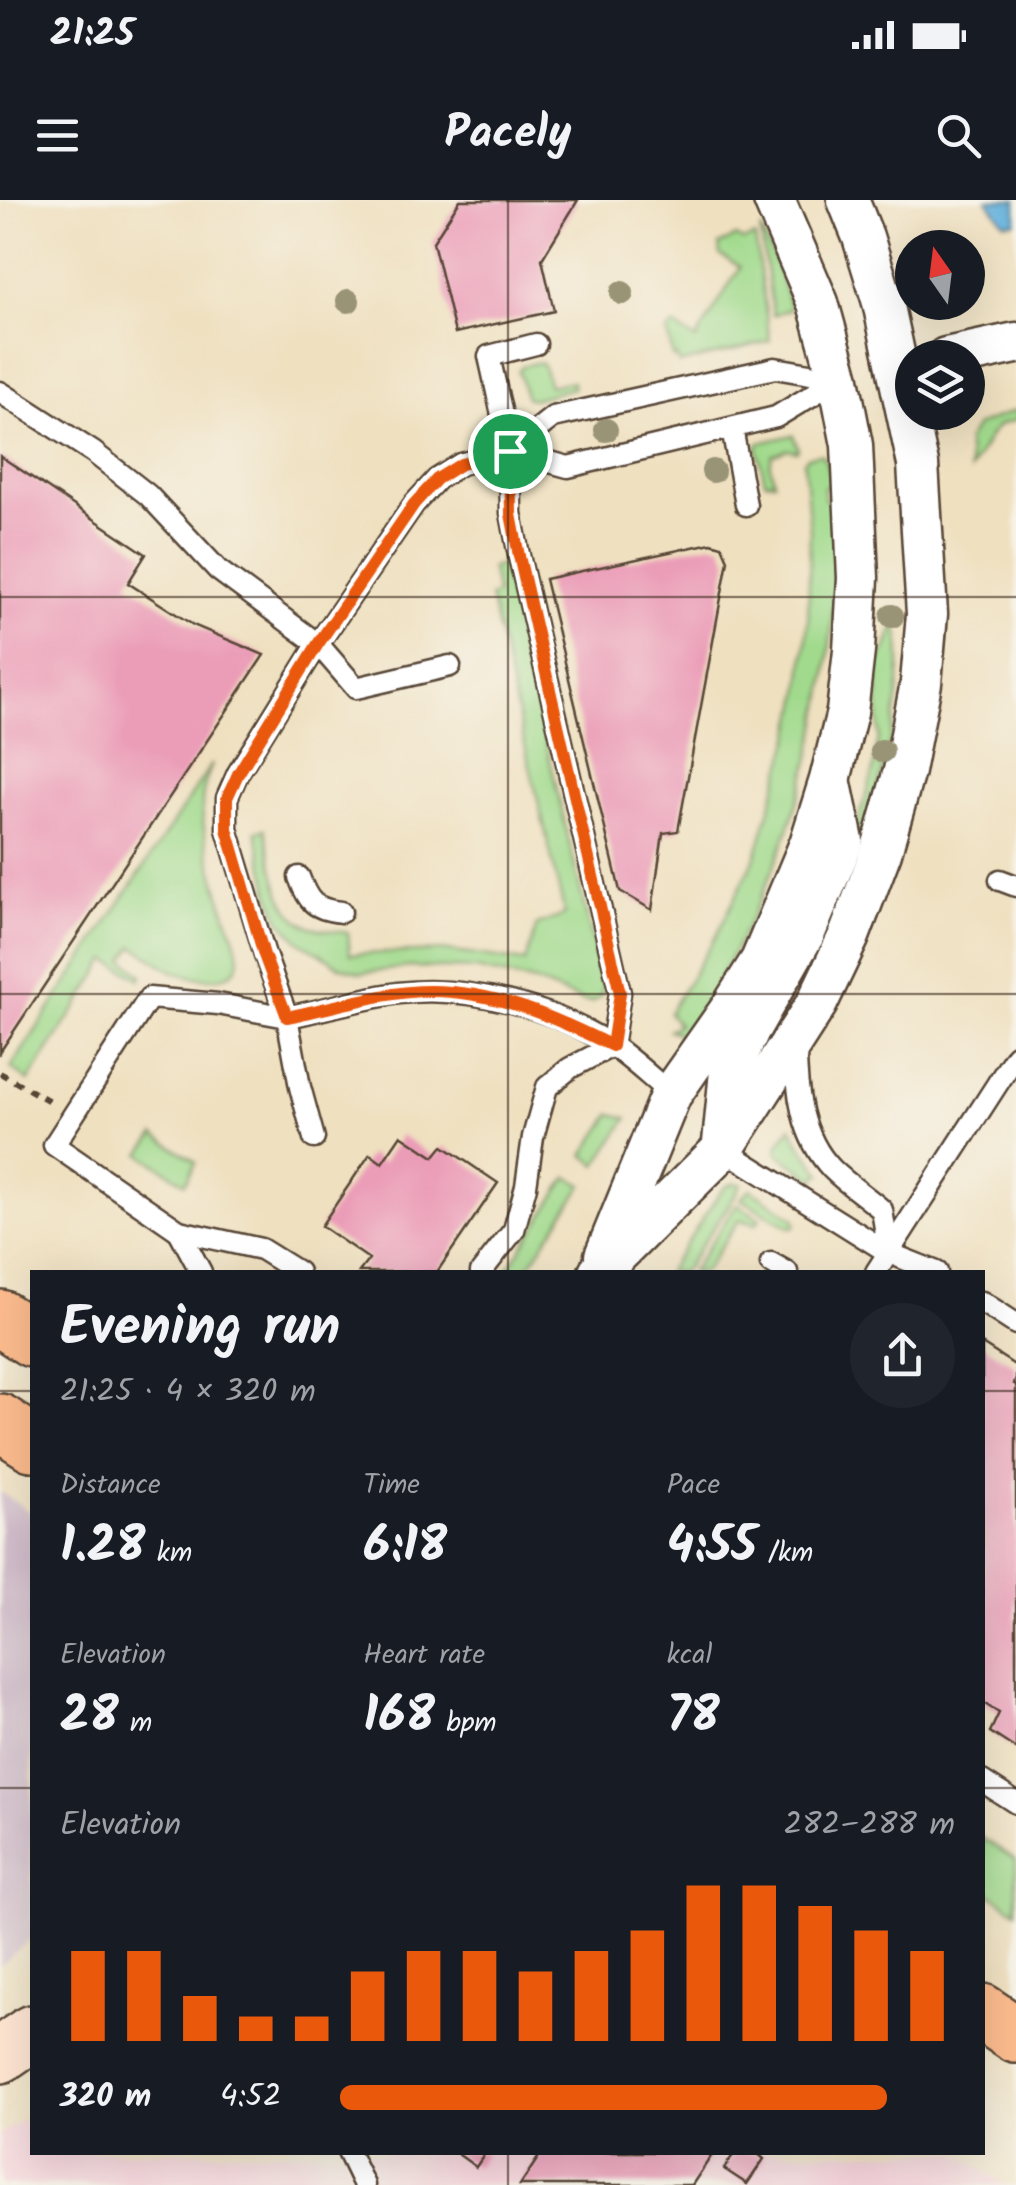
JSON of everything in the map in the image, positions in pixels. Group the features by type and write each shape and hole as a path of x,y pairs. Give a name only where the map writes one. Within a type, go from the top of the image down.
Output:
{"main road":[{"path":"0,1318 30,1338"},
{"path":"0,1422 30,1443"},
{"path":"985,2014 1016,2035"}],"street":[{"path":"607,1264 670,1094 761,960 810,844 847,712 858,578 852,446 818,302 774,200"},
{"path":"848,200 897,340"},
{"path":"985,349 1016,342"},
{"path":"839,380 895,368"},
{"path":"607,1264 723,1148 818,1003 882,852 904,771 921,683 927,614 914,430"},
{"path":"723,1148 730,1070 805,932 843,841 830,780"},
{"path":"0,2054 30,2033"}],"lane":[{"path":"536,344 489,356 510,451 511,514 620,993 612,1046"},
{"path":"314,1138 287,1017 264,955 227,829 227,798 318,644 414,504 437,479 461,464 510,451 553,416 775,368 839,380"},
{"path":"510,451 568,467 776,417 839,380"},
{"path":"0,392 112,465 148,495 218,570 318,644 356,688 450,666"},
{"path":"732,428 746,505"},
{"path":"299,876 306,896 321,910 341,912"},
{"path":"295,1270 260,1249 179,1231 54,1145 149,998 218,1004 287,1017 396,994 430,991 508,1001 555,1017 612,1046 670,1094"},
{"path":"796,1036 796,1087 814,1144 830,1167 882,1210 890,1253"},
{"path":"483,1270 514,1230 547,1087 570,1068 612,1046"},
{"path":"877,1270 1016,1056"},
{"path":"723,1148 890,1253 931,1270"},
{"path":"179,1231 200,1270"},
{"path":"985,1304 1016,1324"},
{"path":"985,1782 1016,1803"},
{"path":"349,2155 364,2185"}],"path":[{"path":"0,1073 74,1115"}],"shaded area":[{"path":"0,1492 30,1512 30,1939 0,1966"},
{"path":"30,2115 30,2155 959,2155 1006,2185 0,2185 0,2134"}],"green space":[{"path":"760,228 790,305 790,309 773,315"},
{"path":"736,237 743,241 755,237 770,341 679,364 677,357 673,358 667,331 674,326 696,340 740,267 720,255 719,245"},
{"path":"539,362 549,386 572,381 573,388 526,398 518,371 522,366"},
{"path":"1016,410 1016,420 999,425 970,470 967,440 973,430 985,430 985,422"},
{"path":"793,435 797,451 787,449 772,455 774,482 765,481 759,443"},
{"path":"821,454 831,485 824,487 825,500 832,499 834,572 830,643 820,712 804,780 782,847 754,911 684,1036 669,1030 678,1024 669,1013 716,936 756,856 792,733 808,625 810,531 804,461"},
{"path":"504,564 603,986 601,996 592,1002 535,982 475,969 410,967 361,973 339,966 301,943 280,920 256,831 265,829 277,884 289,909 309,926 348,933 350,954 448,951 525,962 537,925 565,915 490,597 497,594 491,568"},
{"path":"896,620 900,671 893,724 859,848 834,913 873,773 879,736 877,664"},
{"path":"212,764 203,793 203,821 213,870 238,948 236,968 222,977 190,976 168,968 134,946 124,960 142,974 141,979 107,960 29,1081 11,1068"},
{"path":"612,1114 628,1118 597,1165 584,1155"},
{"path":"791,1127 822,1174 816,1180 777,1153"},
{"path":"155,1135 196,1162 185,1183 141,1154"},
{"path":"568,1177 583,1185 526,1270 507,1270"},
{"path":"741,1184 684,1270 668,1270 719,1194 726,1186"},
{"path":"750,1189 794,1218 794,1227 741,1199"},
{"path":"737,1204 760,1219 756,1224 739,1220 705,1270 692,1270"},
{"path":"985,1840 1016,1860 1016,1911 985,1890"}],"water":[{"path":"987,200 1016,200 1016,222 1005,223"}],"building":[{"path":"460,200 578,200 542,259 554,311 455,333 433,242"},
{"path":"0,456 146,554 128,583 193,625 264,655 0,1052"},
{"path":"711,543 722,546 728,560 678,831 663,833 652,910 620,891 545,579"},
{"path":"401,1135 434,1157 443,1146 498,1183 438,1270 361,1270 369,1259 321,1226 370,1154 382,1163"},
{"path":"985,1346 1016,1366 1016,1749 990,1732 999,1713 985,1704"},
{"path":"459,2155 484,2155 476,2167"},
{"path":"540,2155 712,2155 692,2185 520,2185"},
{"path":"733,2155 759,2155 764,2159 747,2184 724,2169"}],"route":[{"path":"510,451 511,514 519,556 620,993 612,1046 555,1017 508,1001 465,994 396,994 287,1017 264,955 227,829 227,798 318,644 414,504 437,479 461,464 510,451"}]}
